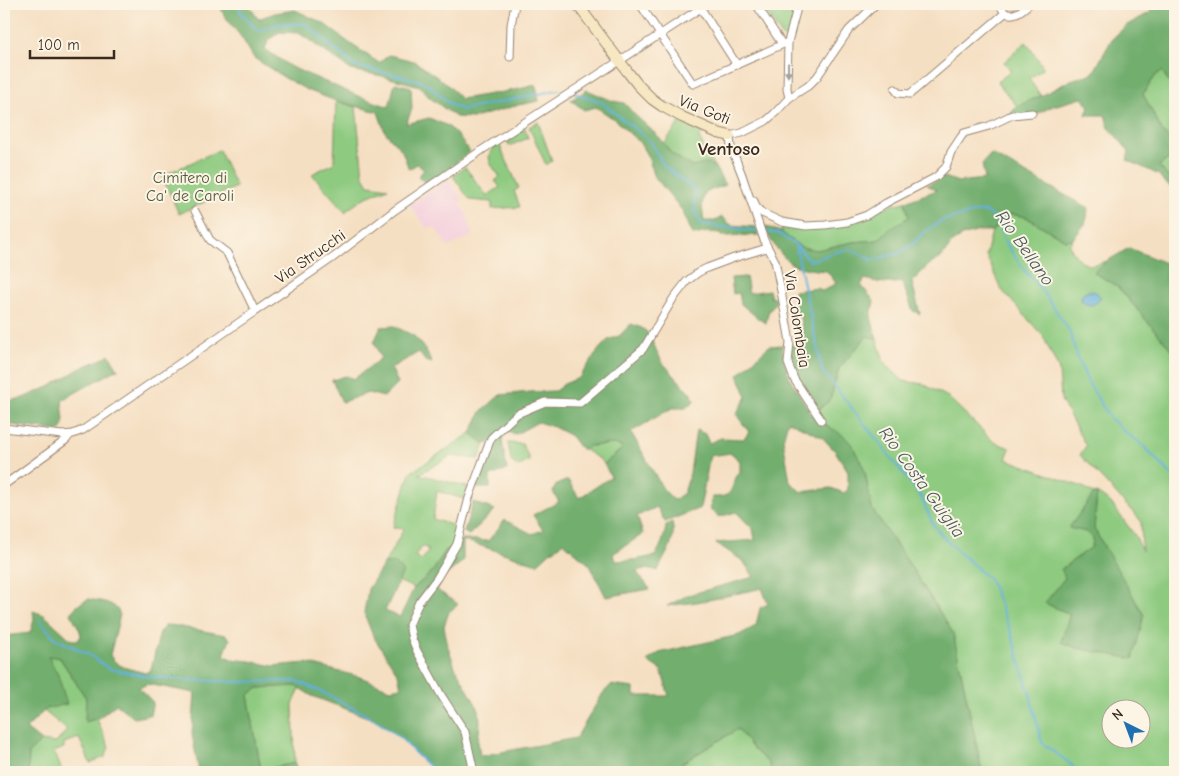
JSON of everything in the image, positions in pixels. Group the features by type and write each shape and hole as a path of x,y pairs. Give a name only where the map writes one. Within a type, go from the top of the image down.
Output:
{"street":[{"path":"510,57 510,25 515,4"},
{"path":"579,7 592,4"},
{"path":"640,4 693,84 785,43"},
{"path":"756,4 785,43"},
{"path":"789,98 785,43 798,4"},
{"name":"Via Goti","path":"579,7 638,85 652,99 674,114 718,133 730,136 742,133 766,121 789,98 808,86 817,77 849,30 876,4"},
{"path":"999,4 1005,13 1009,15 1017,13 1029,4"},
{"path":"1173,4 1175,11"},
{"path":"702,5 737,65"},
{"name":"Via Strucchi","path":"4,485 66,440 70,435 83,430 334,257 399,207 702,5"},
{"path":"895,89 898,93 910,94 1005,13"},
{"name":"Via Colombaia","path":"747,190 762,213 782,222 806,226 847,222 867,215 936,177 946,167 951,152 964,133 989,126 1012,115 1032,113"},
{"name":"Via Colombaia","path":"730,136 731,147 767,248 774,258 782,291 790,342 788,363 794,379 821,420"},
{"path":"195,211 210,240 227,253 255,311"},
{"path":"474,772 465,732 441,695 417,652 409,625 418,602 437,578 457,544 469,498 491,438 517,414 545,402 580,402 642,349 687,280 707,268 767,248"},
{"path":"4,428 70,435"}],"shaded area":[{"path":"448,180 463,200 459,203 467,214 473,235 448,247 434,226 428,229 410,204"}],"green space":[{"path":"219,4 251,4 250,7 258,19 275,13 295,10 323,23 379,63 389,55 414,61 447,84 461,99 536,85 539,101 474,118 456,117 429,97 420,86 351,70 299,33 279,32 268,41 265,49 291,67 358,96 389,107 395,83 411,87 412,109 406,124 429,118 448,126 470,152 427,185 418,176 424,170 417,164 409,169 402,151 385,132 378,112 336,101 307,90 254,58 242,38 224,15"},
{"path":"761,4 798,4 789,37 783,38"},
{"path":"1149,4 1173,4 1175,11 1175,84 1171,85 1162,71 1156,75 1143,94 1162,131 1175,146 1175,154 1159,166 1175,185 1175,190 1164,182 1159,175 1127,160 1129,151 1109,128 1105,115 1086,115 1089,106 1082,98 1053,106 1033,116 1005,121 1017,106 1071,80 1093,73 1112,39 1127,25 1151,12"},
{"path":"1026,42 1044,68 1029,79 1041,96 1017,106 997,82 1011,71 1004,62"},
{"path":"1162,71 1171,85 1175,84 1175,146 1162,131 1143,94 1156,75"},
{"path":"587,90 613,101 624,103 660,138 671,153 692,167 709,163 716,169 725,185 704,194 702,206 704,221 715,221 722,217 731,225 756,227 759,235 722,236 721,233 708,232 693,235 682,210 655,177 648,157 640,143 614,119 596,107 584,110 571,100"},
{"path":"336,101 356,107 363,175 369,185 388,188 364,198 346,211 346,213 312,174 334,163"},
{"path":"538,122 552,161 546,165 529,127"},
{"path":"680,122 703,134 699,138 716,169 709,163 692,167 670,153 664,144"},
{"path":"525,128 528,138 509,146 507,140"},
{"path":"499,144 519,188 514,191 520,207 492,209 492,202 470,200 453,176 465,167 487,196 500,187 495,181 500,177 490,163 489,156"},
{"name":"Cimitero di Ca' de Caroli","path":"219,150 236,187 179,214 162,176"},
{"path":"991,154 1088,208 1085,224 1073,239 1065,240 1026,217 1011,214 992,231 979,231 962,236 952,243 941,258 929,265 912,282 920,314 913,311 902,282 884,283 865,279 861,285 874,301 871,317 877,339 867,336 839,368 830,400 818,410 795,377 791,360 790,345 796,346 803,335 800,317 795,315 794,291 818,288 823,291 836,283 827,271 800,267 788,261 776,247 764,226 781,232 801,247 817,250 853,242 878,240 889,229 909,217 905,202 937,190 927,185 945,177 958,182 985,179 982,164"},
{"path":"1175,154 1175,185 1159,166"},
{"path":"905,202 909,217 889,229 878,240 853,242 817,250 800,247 781,232 783,226 805,229 824,228"},
{"path":"1011,214 1026,217 1065,240 1073,239 1069,245 1083,263 1092,265 1107,261 1094,272 1118,287 1175,354 1175,772 982,772 953,633 872,509 864,468 812,415 830,400 839,368 867,336 877,339 884,362 903,381 923,384 948,397 994,442 1010,448 1006,459 1085,488 1094,494 1069,528 1087,532 1093,538 1092,547 1061,569 1066,577 1045,603 1070,614 1061,642 1104,546 1094,529 1097,493 1111,503 1136,537 1142,551 1141,521 1080,455 1086,446 1061,400 1059,370 1043,336 1001,289 986,255 992,231"},
{"path":"1129,248 1175,267 1175,354 1118,287 1093,272"},
{"path":"746,277 749,293 769,290 771,298 779,297 768,313 766,323 741,304 739,293 733,294 731,278"},
{"path":"631,324 642,328 648,333 662,362 692,395 694,401 686,408 672,408 631,432 663,489 674,500 684,493 690,473 696,430 705,434 709,443 721,438 744,439 749,432 736,414 747,397 738,375 769,346 782,345 789,377 812,415 845,437 852,445 864,468 872,509 953,633 982,772 772,772 768,762 754,750 738,729 682,763 684,772 435,772 400,737 375,720 312,696 296,686 258,688 248,695 261,770 295,763 297,772 199,772 192,734 195,693 147,684 139,688 153,702 150,715 134,718 116,704 99,718 85,722 86,698 60,658 48,656 58,675 67,704 46,709 26,729 41,741 29,753 28,772 4,772 4,636 30,633 34,620 33,611 44,615 72,640 77,640 81,637 81,634 71,613 78,605 89,599 108,603 118,610 120,615 110,655 116,663 130,669 145,673 151,669 160,632 165,626 170,625 226,635 230,639 224,655 231,659 273,666 306,663 360,677 390,689 401,687 398,674 373,636 364,613 368,589 384,564 395,563 403,572 385,611 400,617 414,588 433,571 445,551 463,539 488,541 505,520 532,534 543,530 533,515 559,502 553,492 556,485 568,480 579,498 611,477 604,464 623,448 615,444 589,446 585,450 580,448 571,436 554,427 538,422 516,434 506,432 502,440 507,470 490,476 490,488 476,488 492,442 485,444 471,433 481,412 500,395 555,391 564,384 579,378 600,348 608,340 619,336","holes":["788,421 822,437 835,451 848,471 848,489 844,493 831,488 801,492 790,482 783,439","731,453 740,461 740,472 729,493 720,497 712,497 710,509 719,517 736,512 753,529 755,540 716,543 743,561 754,577 688,595 667,606 704,601 762,588 768,604 760,608 756,626 739,635 659,653 647,661 661,670 669,696 634,696 634,688 611,685 603,693 576,738 480,756 478,742 479,710 455,667 448,647 444,626 449,612 458,604 437,590 442,578 463,561 463,540 537,564 563,542 590,565 606,597 650,589 636,571 648,568 658,571 672,542 672,522 666,525 665,534 655,556 615,561 613,554 643,534 637,516 657,507 665,522 700,508 710,456"]},
{"path":"394,326 414,336 424,347 432,363 425,361 419,352 391,368 398,383 384,397 368,393 342,402 332,380 346,376 354,379 381,358 374,342 381,327"},
{"path":"109,354 118,369 62,401 64,420 61,431 4,424 4,402 23,398 51,386"},
{"path":"471,433 485,444 479,459 451,456 419,474 468,487 464,499 437,491 433,519 458,527 454,545 445,551 433,571 414,588 398,581 403,572 395,563 384,564 404,529 393,527 410,473","holes":["422,546 429,550 422,560 415,556"]},
{"path":"508,443 522,444 530,460 518,467 511,461"},
{"path":"615,444 624,448 604,464 585,450 589,446"},
{"path":"1097,493 1094,529 1144,615 1133,659 1077,648 1061,642 1070,614 1045,603 1065,578 1061,569 1092,547 1093,538 1087,532 1069,528 1094,494"},
{"path":"473,502 495,510 469,535 464,532"},
{"path":"47,655 59,657 86,698 86,721 97,719 109,747 105,757 90,763 79,738 64,743 64,748 54,752 62,770 60,772 28,772 29,753 41,741 56,743 67,730 44,711 58,675"},
{"path":"296,686 300,688 293,705 295,763 261,771 248,695 258,688"},
{"path":"738,729 754,750 768,762 772,772 684,772 682,763"}],"water":[{"path":"1088,291 1096,292 1101,298 1092,305 1085,303 1081,298"}],"waterway":[{"name":"Rio Bellano","path":"238,4 241,13 258,31 279,24 305,24 355,66 418,80 430,86 451,105 463,110 557,90 567,92"},
{"name":"Rio Bellano","path":"574,93 600,101 650,141 664,166 696,191 694,210 701,224 759,231"},
{"name":"Rio Bellano","path":"763,232 778,233 796,245 810,261 849,249 873,260 900,253 913,244 923,233 941,221 976,212 986,212 998,224 1005,242 1069,330 1088,382 1109,417 1139,442 1175,478"},
{"name":"Rio Costa Guiglia","path":"796,247 822,370 920,495 933,524 946,540 990,580 1011,632 1042,743 1072,765 1074,772"},
{"path":"40,621 56,639 88,654 110,669 151,677 188,680 239,682 296,681 322,692 375,720 400,737 435,772"}],"district":[{"name":"Ventoso","path":"729,148"}]}
